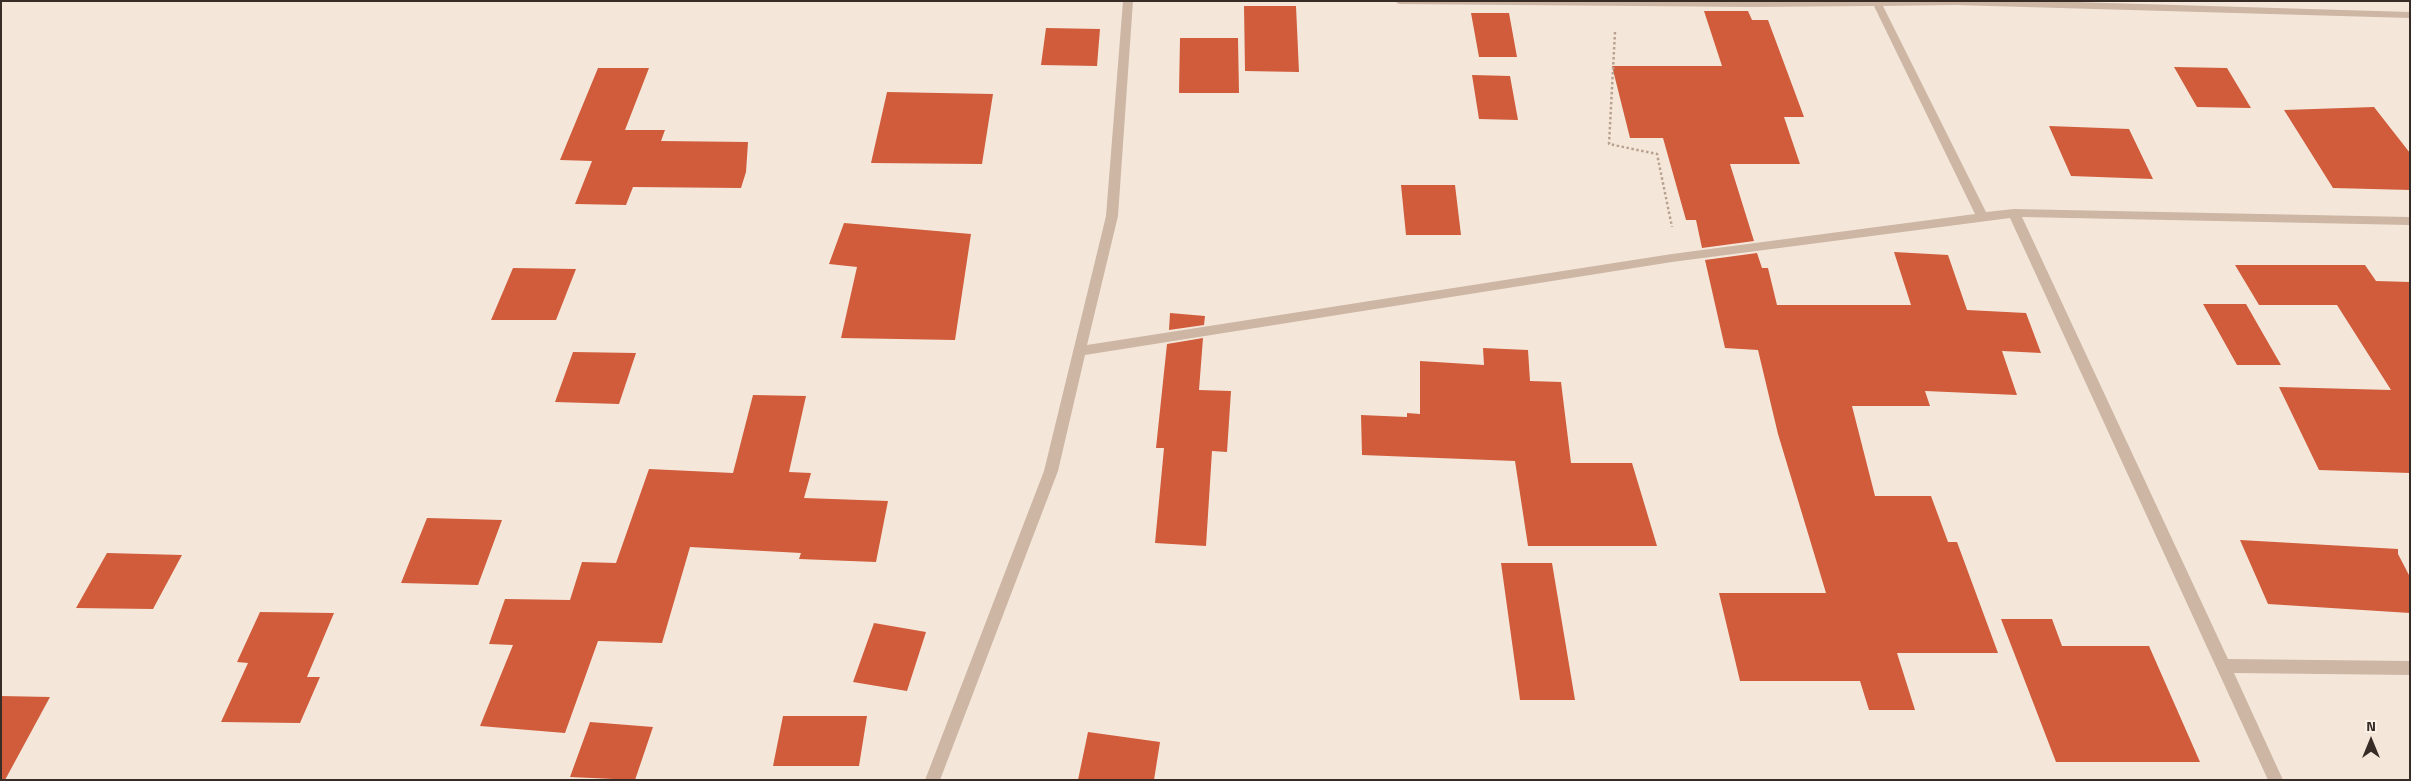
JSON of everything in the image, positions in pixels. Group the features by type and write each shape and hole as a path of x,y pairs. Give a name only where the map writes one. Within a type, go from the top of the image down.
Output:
{"street":[{"path":"932,780 1051,472 1112,216 1128,1"},
{"path":"1400,1 1617,4 1974,2 2410,15"},
{"path":"1877,3 1983,218"},
{"path":"1081,351 1679,258 2014,213 2410,221"},
{"path":"2014,213 2276,780"},
{"path":"1062,426 1081,351 1090,304"},
{"path":"2224,666 2410,668"}],"path":[{"path":"1617,4 1609,144 1658,154 1679,258"}],"building":[{"path":"1244,6 1296,6 1299,72 1245,71"},
{"path":"1704,11 1748,11 1752,20 1768,20 1804,117 1784,117 1800,164 1730,164 1754,241 1702,248 1696,220 1686,220 1663,138 1630,138 1612,66 1722,66"},
{"path":"1471,13 1509,13 1517,57 1479,57"},
{"path":"1046,28 1100,29 1097,66 1041,65"},
{"path":"1180,38 1238,38 1239,93 1179,93"},
{"path":"2174,67 2227,68 2251,108 2197,107"},
{"path":"598,68 649,68 625,130 665,130 661,141 748,142 746,172 741,188 633,187 626,205 575,204 592,161 560,160"},
{"path":"1472,75 1510,76 1518,120 1479,119"},
{"path":"887,92 993,94 982,164 871,163"},
{"path":"2374,107 2410,153 2410,190 2333,188 2284,110"},
{"path":"2049,126 2129,129 2153,179 2071,176"},
{"path":"1401,185 1455,185 1461,235 1406,235"},
{"path":"844,223 971,234 955,340 841,338 857,267 829,264"},
{"path":"1894,252 1948,255 1967,310 2026,313 2041,353 2002,351 2017,395 1925,391 1930,406 1852,406 1875,496 1931,496 1948,542 1957,542 1998,653 1897,653 1915,710 1869,710 1860,681 1740,681 1719,593 1826,593 1778,434 1758,350 1725,348 1705,260 1757,253 1762,268 1768,268 1777,305 1911,305"},
{"path":"2235,265 2365,265 2376,281 2410,282 2410,473 2319,470 2279,387 2391,390 2337,305 2259,305"},
{"path":"513,268 576,269 556,320 491,320"},
{"path":"2203,304 2246,304 2281,365 2237,365"},
{"path":"1170,313 1205,316 1204,325 1169,330"},
{"path":"1203,338 1199,390 1231,391 1227,452 1212,451 1206,546 1155,543 1164,448 1156,448 1167,344"},
{"path":"1483,348 1528,350 1530,381 1561,382 1571,463 1632,463 1657,546 1528,546 1515,461 1362,455 1361,415 1407,417 1407,413 1420,414 1420,361 1484,365"},
{"path":"573,352 636,353 619,404 555,402"},
{"path":"753,395 806,396 789,472 811,473 804,498 888,501 876,562 799,559 801,553 690,547 662,643 598,641 565,733 480,726 513,645 489,644 505,599 570,600 582,562 616,563 649,469 733,473"},
{"path":"427,518 502,520 478,585 401,583"},
{"path":"2240,540 2398,549 2398,554 2410,577 2410,613 2268,604"},
{"path":"107,553 182,555 153,609 76,608"},
{"path":"1501,563 1552,563 1575,700 1520,700"},
{"path":"260,612 334,613 307,677 320,677 300,723 221,722 248,663 237,662"},
{"path":"2001,619 2052,619 2062,646 2149,646 2200,762 2056,762"},
{"path":"874,623 926,632 907,691 853,682"},
{"path":"1,696 50,697 5,780 1,780"},
{"path":"783,716 867,716 859,766 773,766"},
{"path":"590,722 653,727 635,780 570,777"},
{"path":"1088,732 1160,742 1154,780 1078,780"}]}
